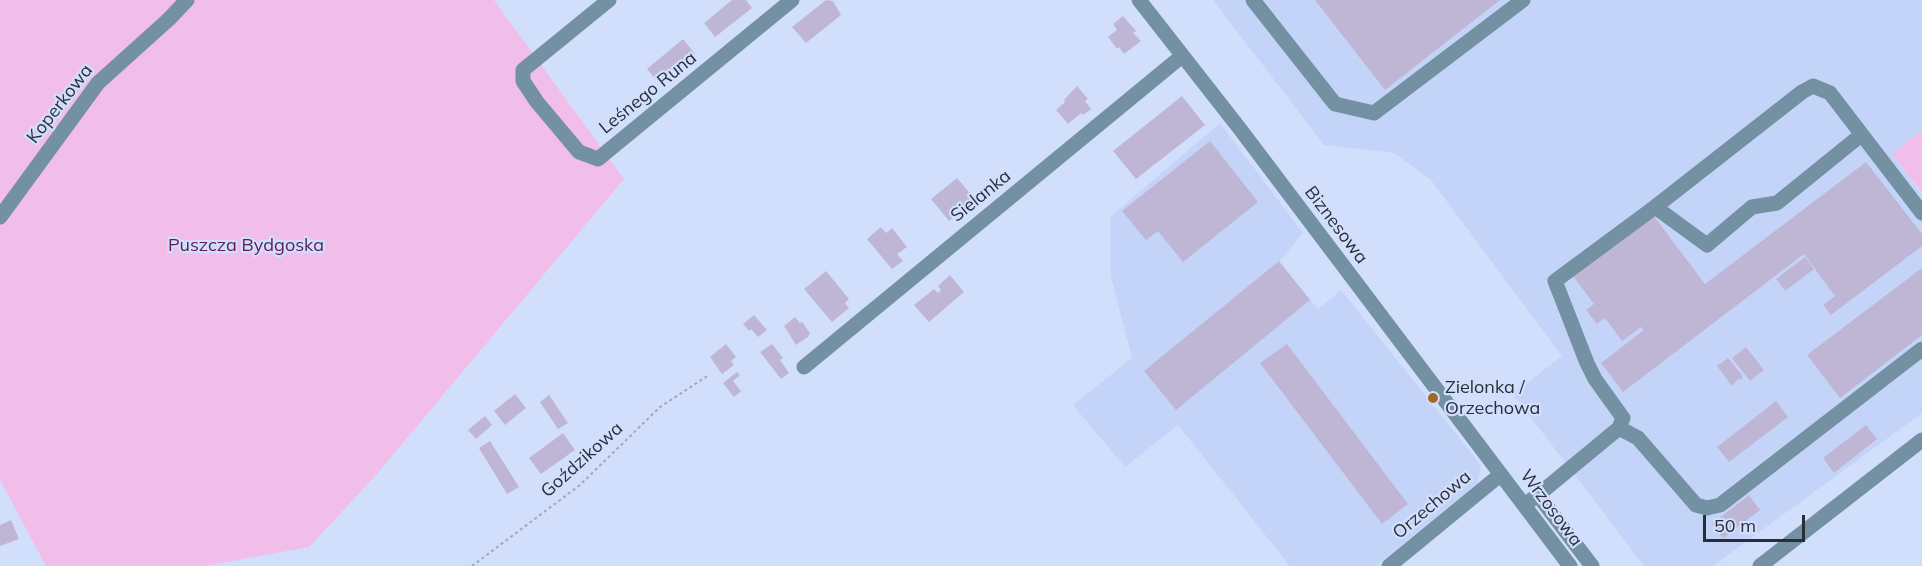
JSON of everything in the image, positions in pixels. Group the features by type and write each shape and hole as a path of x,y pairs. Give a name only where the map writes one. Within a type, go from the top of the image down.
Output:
{"street":[{"name":"Koperkowa","path":"0,217 98,83 187,0"},
{"name":"Leśnego Runa","path":"609,0 523,70 523,81 537,102 579,152 598,159 792,0"},
{"name":"Biznesowa","path":"1139,0 1500,475"},
{"path":"1253,0 1335,104 1374,113 1523,0"},
{"name":"Sielanka","path":"804,367 1182,56"},
{"path":"1524,505 1619,428 1623,418 1591,371 1555,281 1655,207 1802,92 1813,86 1830,93 1922,213"},
{"path":"1655,207 1707,245 1752,207 1777,203 1861,135"},
{"path":"1619,428 1638,438 1696,505 1707,508 1720,505 1922,349"},
{"path":"1760,566 1922,440"},
{"name":"Wrzosowa","path":"1500,475 1570,566"},
{"name":"Orzechowa","path":"1389,566 1500,475"},
{"path":"1538,495 1592,566"}],"path":[{"name":"Goździkowa","path":"472,566 580,485 660,407 709,375"}],"shaded area":[{"path":"1213,0 1922,0 1922,130 1892,154 1922,195 1922,413 1713,566 1644,566 1513,394 1562,356 1431,180 1394,153 1324,145"},
{"path":"1220,123 1303,233 1279,262 1318,309 1341,290 1481,465 1478,483 1376,566 1290,566 1178,425 1125,467 1073,405 1132,358 1111,277 1110,217"}],"green space":[{"name":"Puszcza Bydgoska","path":"0,0 494,0 624,179 376,475 309,547 205,566 46,566 0,480"},
{"path":"1922,130 1922,193 1892,154"}],"building":[{"path":"732,0 746,0 752,8 715,37 704,23"},
{"path":"826,0 833,1 841,15 806,43 792,27"},
{"path":"1315,0 1500,0 1385,90"},
{"path":"1123,16 1136,31 1133,33 1141,41 1124,54 1108,37 1117,30 1113,24"},
{"path":"683,39 695,54 659,83 647,69"},
{"path":"1077,86 1088,99 1085,101 1091,109 1083,115 1081,113 1068,124 1056,110"},
{"path":"1182,96 1205,125 1136,179 1113,151"},
{"path":"1210,141 1258,202 1183,262 1158,231 1146,240 1122,211"},
{"path":"1866,162 1922,234 1922,246 1831,315 1823,305 1835,296 1804,254 1623,392 1601,363 1644,330 1641,327 1622,341 1605,318 1597,324 1586,310 1594,304 1573,276 1653,215 1705,284"},
{"path":"957,178 975,199 949,221 931,199"},
{"path":"881,227 886,233 892,228 907,247 897,254 903,261 892,269 867,239"},
{"path":"1805,257 1814,269 1785,291 1776,279"},
{"path":"1279,261 1310,300 1176,410 1144,371"},
{"path":"1922,268 1922,335 1840,398 1807,355"},
{"path":"826,271 849,299 845,303 849,308 832,322 804,289"},
{"path":"950,275 964,292 929,322 914,305 934,289 938,293 941,290 938,286"},
{"path":"754,315 767,330 758,337 743,324"},
{"path":"795,317 810,333 796,345 784,326"},
{"path":"726,344 736,357 731,361 734,365 722,374 710,357"},
{"path":"772,344 783,358 780,360 789,373 781,379 760,352"},
{"path":"1287,344 1408,504 1382,524 1260,363"},
{"path":"1746,347 1764,370 1750,381 1732,358"},
{"path":"1728,358 1742,375 1742,379 1739,378 1732,386 1717,366"},
{"path":"737,372 740,375 733,381 741,391 734,397 723,383"},
{"path":"515,394 526,408 505,425 494,411"},
{"path":"549,395 568,423 558,429 540,402"},
{"path":"1776,401 1788,417 1729,462 1717,447"},
{"path":"485,416 492,425 476,439 468,430"},
{"path":"1866,425 1877,439 1834,473 1823,458"},
{"path":"563,433 575,450 541,474 529,458"},
{"path":"490,441 519,487 507,494 479,448"},
{"path":"1749,495 1760,510 1723,538 1712,524"},
{"path":"11,520 19,539 0,546 0,525"}],"place":[{"name":"Zielonka / Orzechowa","path":"1433,398"}]}
